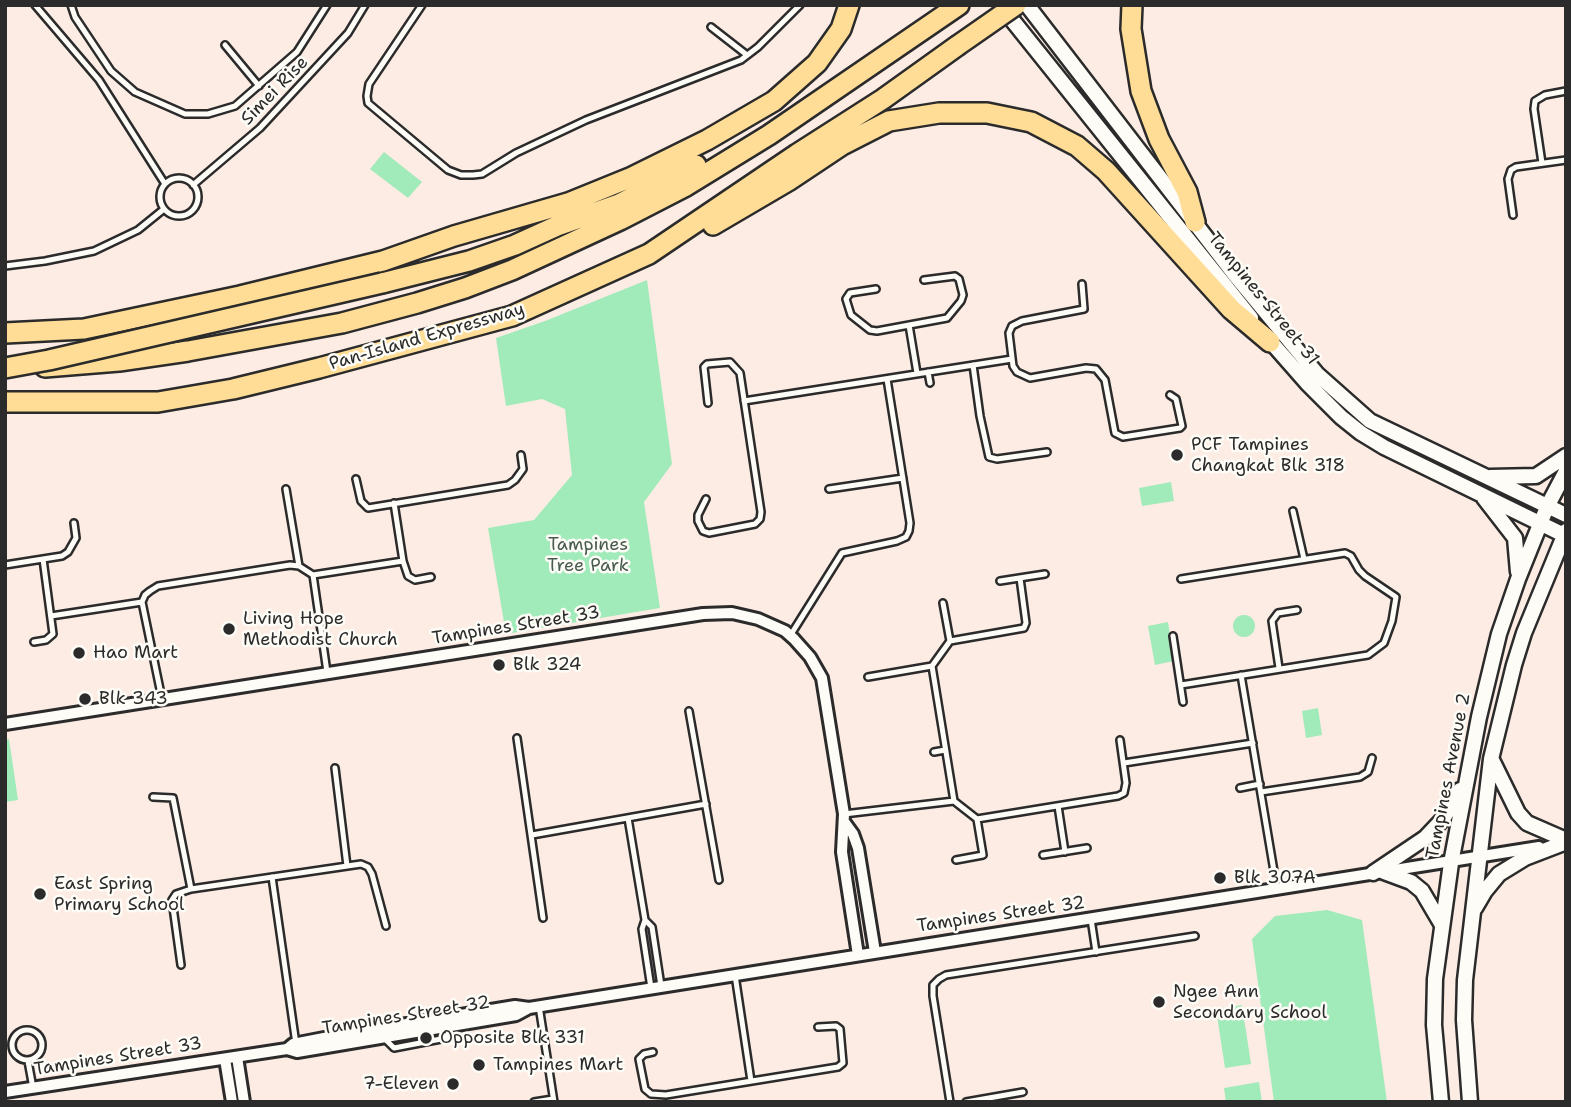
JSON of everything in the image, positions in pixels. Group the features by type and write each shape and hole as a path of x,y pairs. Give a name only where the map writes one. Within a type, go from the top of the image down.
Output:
{"highway":[{"path":"5,333 84,329 240,296 383,261 454,236 568,203 632,177 707,140 774,101 817,63 841,29 849,5"},
{"name":"Pan-Island Expressway","path":"5,402 158,402 332,365 512,316 649,254 883,99 1016,5"},
{"path":"1132,5 1131,29 1142,91 1159,139 1187,192 1195,222"},
{"name":"Pan-Island Expressway","path":"5,367 28,369 119,361 257,340 342,323 465,288 550,253 656,202 769,135 952,11"},
{"path":"5,367 61,357 469,261 619,204 861,72"},
{"path":"649,254 696,236 842,145 889,121 939,113 988,113 1031,122 1077,146 1106,171 1231,309 1270,342"},
{"path":"454,236 557,226"},
{"path":"5,412 60,403"}],"main road":[{"name":"Tampines Street 31","path":"1000,5 1270,342 1332,409 1361,433 1384,447 1540,524 1565,533"},
{"name":"Tampines Street 31","path":"1027,5 1287,340 1317,374 1370,421 1566,515"},
{"path":"1485,477 1536,476 1566,456"},
{"name":"Tampines Avenue 2","path":"1441,1102 1434,1025 1435,979 1451,863 1486,685 1499,634 1518,579 1547,507 1566,471"},
{"path":"1481,494 1515,538 1518,579"},
{"path":"1470,1102 1464,1020 1465,980 1492,759 1500,718 1524,633 1565,533"},
{"path":"1492,759 1518,813 1527,823 1565,842"},
{"path":"1378,873 1425,838 1447,812 1468,776"},
{"path":"1471,917 1485,891 1499,874 1525,859 1565,842"},
{"path":"1378,873 1411,882 1426,896 1442,925"}],"street":[{"name":"Tampines Street 33","path":"5,724 703,614 744,615 772,625 790,636 810,657 822,678 844,818 842,852 858,955"},
{"name":"Tampines Street 33","path":"844,818 858,849 875,952"},
{"name":"Tampines Street 32","path":"237,1057 515,1006 534,1007 1478,859 1565,842"},
{"name":"Tampines Street 32","path":"293,1048 452,1026 516,1015 534,1007"},
{"name":"Tampines Street 33","path":"5,1092 237,1057"},
{"path":"237,1057 244,1102"},
{"path":"225,1059 232,1102"}],"lane":[{"path":"34,5 99,80 165,184"},
{"path":"71,5 75,17 111,71 135,92 185,114 208,114 235,106 297,52 327,5"},
{"name":"Simei Rise","path":"193,185 260,128 348,33 365,5"},
{"path":"422,5 369,84 368,103 448,170 461,174 482,174 516,153 586,120 741,60 800,5"},
{"path":"711,27 747,55"},
{"path":"225,45 259,86"},
{"path":"1542,163 1535,102 1545,95 1566,92"},
{"path":"1513,215 1508,174 1516,167 1566,160"},
{"path":"179,179 187,180 193,185 198,199 191,212 177,216 164,209 160,197 165,184 179,179"},
{"path":"5,266 94,251 138,230 164,209"},
{"path":"876,289 848,295 846,299 851,315 874,331 947,318 961,301 958,276 925,280"},
{"path":"1082,284 1084,309 1022,321 1012,326 1009,333 1012,359 1017,372 1030,377 1086,368 1096,369 1105,380 1115,433 1123,437 1181,428 1176,399 1170,394"},
{"path":"909,325 917,373"},
{"path":"744,401 1012,359"},
{"path":"706,499 698,515 703,531 709,533 755,524 760,519 740,373 735,365 722,361 704,367 708,403"},
{"path":"973,365 989,457 997,459 1047,452"},
{"path":"928,372 930,383"},
{"path":"790,636 842,553 906,537 910,523 887,379"},
{"path":"356,478 361,501 368,508 508,485 523,469 521,455"},
{"path":"829,489 902,478"},
{"path":"286,489 299,566"},
{"path":"394,503 408,576 415,580 431,577"},
{"path":"1293,511 1304,559"},
{"path":"5,565 62,556 76,538 74,523"},
{"path":"1181,579 1348,554 1366,576 1396,596 1392,621 1384,643 1368,655 1181,685"},
{"path":"34,642 51,637 51,616 43,559"},
{"path":"162,699 142,602 145,595 158,586 290,565 299,566 313,575 403,561"},
{"path":"1000,581 1045,574"},
{"path":"313,575 327,673"},
{"path":"956,860 983,855 977,818 954,801 932,666 950,641 1024,628 1027,623 1020,578"},
{"path":"51,616 142,602"},
{"path":"943,603 950,641"},
{"path":"1279,668 1272,621 1278,613 1297,610"},
{"path":"1173,636 1183,702"},
{"path":"868,677 932,666"},
{"path":"1241,675 1277,890"},
{"path":"689,711 719,880"},
{"path":"517,738 543,918"},
{"path":"977,818 1124,793 1126,783 1120,740"},
{"path":"1124,763 1254,743"},
{"path":"933,752 944,750"},
{"path":"1261,792 1360,777 1368,772 1372,758"},
{"path":"335,768 347,866"},
{"path":"1240,788 1260,784"},
{"path":"153,797 173,798 191,889"},
{"path":"844,818 954,801"},
{"path":"532,835 706,804"},
{"path":"1058,806 1065,852"},
{"path":"628,818 645,920 642,929 656,987"},
{"path":"1043,855 1087,848"},
{"path":"181,965 172,900 176,894 191,889 361,864 368,867 387,926"},
{"path":"272,877 293,1048"},
{"path":"1091,919 1096,952"},
{"path":"645,920 652,927 656,987"},
{"path":"950,1102 933,996 933,985 939,979 946,975 1195,936"},
{"path":"734,975 751,1081"},
{"path":"534,1007 553,1100 534,1102"},
{"path":"653,1052 644,1054 639,1059 645,1089 666,1099 841,1066 838,1027 818,1027"},
{"path":"24,1030 36,1033 42,1042 39,1055 29,1061 17,1058 11,1047 14,1036 24,1030"},
{"path":"29,1061 33,1088"},
{"path":"966,1102 1023,1092"}],"green space":[{"path":"384,152 422,182 408,198 370,169"},
{"name":"Tampines Tree Park","path":"647,280 672,464 644,502 660,608 506,634 488,528 534,520 572,475 565,409 542,399 506,406 496,338"},
{"path":"1171,482 1174,501 1142,506 1139,488"},
{"path":"1244,615 1252,618 1255,626 1252,634 1244,637 1236,634 1233,626 1236,618"},
{"path":"1168,622 1174,661 1155,665 1148,626"},
{"path":"1318,708 1322,735 1306,738 1302,711"},
{"path":"9,739 18,800 5,802 5,740"},
{"path":"1327,910 1362,920 1387,1102 1274,1102 1252,939 1275,916"},
{"path":"1242,1005 1251,1064 1225,1068 1216,1009"},
{"path":"1259,1082 1262,1102 1226,1102 1224,1088"}],"place":[{"name":"PCF Tampines Changkat Blk 318","path":"1177,455"},
{"name":"Living Hope Methodist Church","path":"229,629"},
{"name":"Hao Mart","path":"79,653"},
{"name":"Blk 324","path":"499,665"},
{"name":"Blk 343","path":"85,699"},
{"name":"Blk 307A","path":"1220,878"},
{"name":"East Spring Primary School","path":"40,894"},
{"name":"Ngee Ann Secondary School","path":"1159,1002"},
{"name":"Opposite Blk 331","path":"426,1038"},
{"name":"Tampines Mart","path":"479,1065"},
{"name":"7-Eleven","path":"453,1084"}]}
